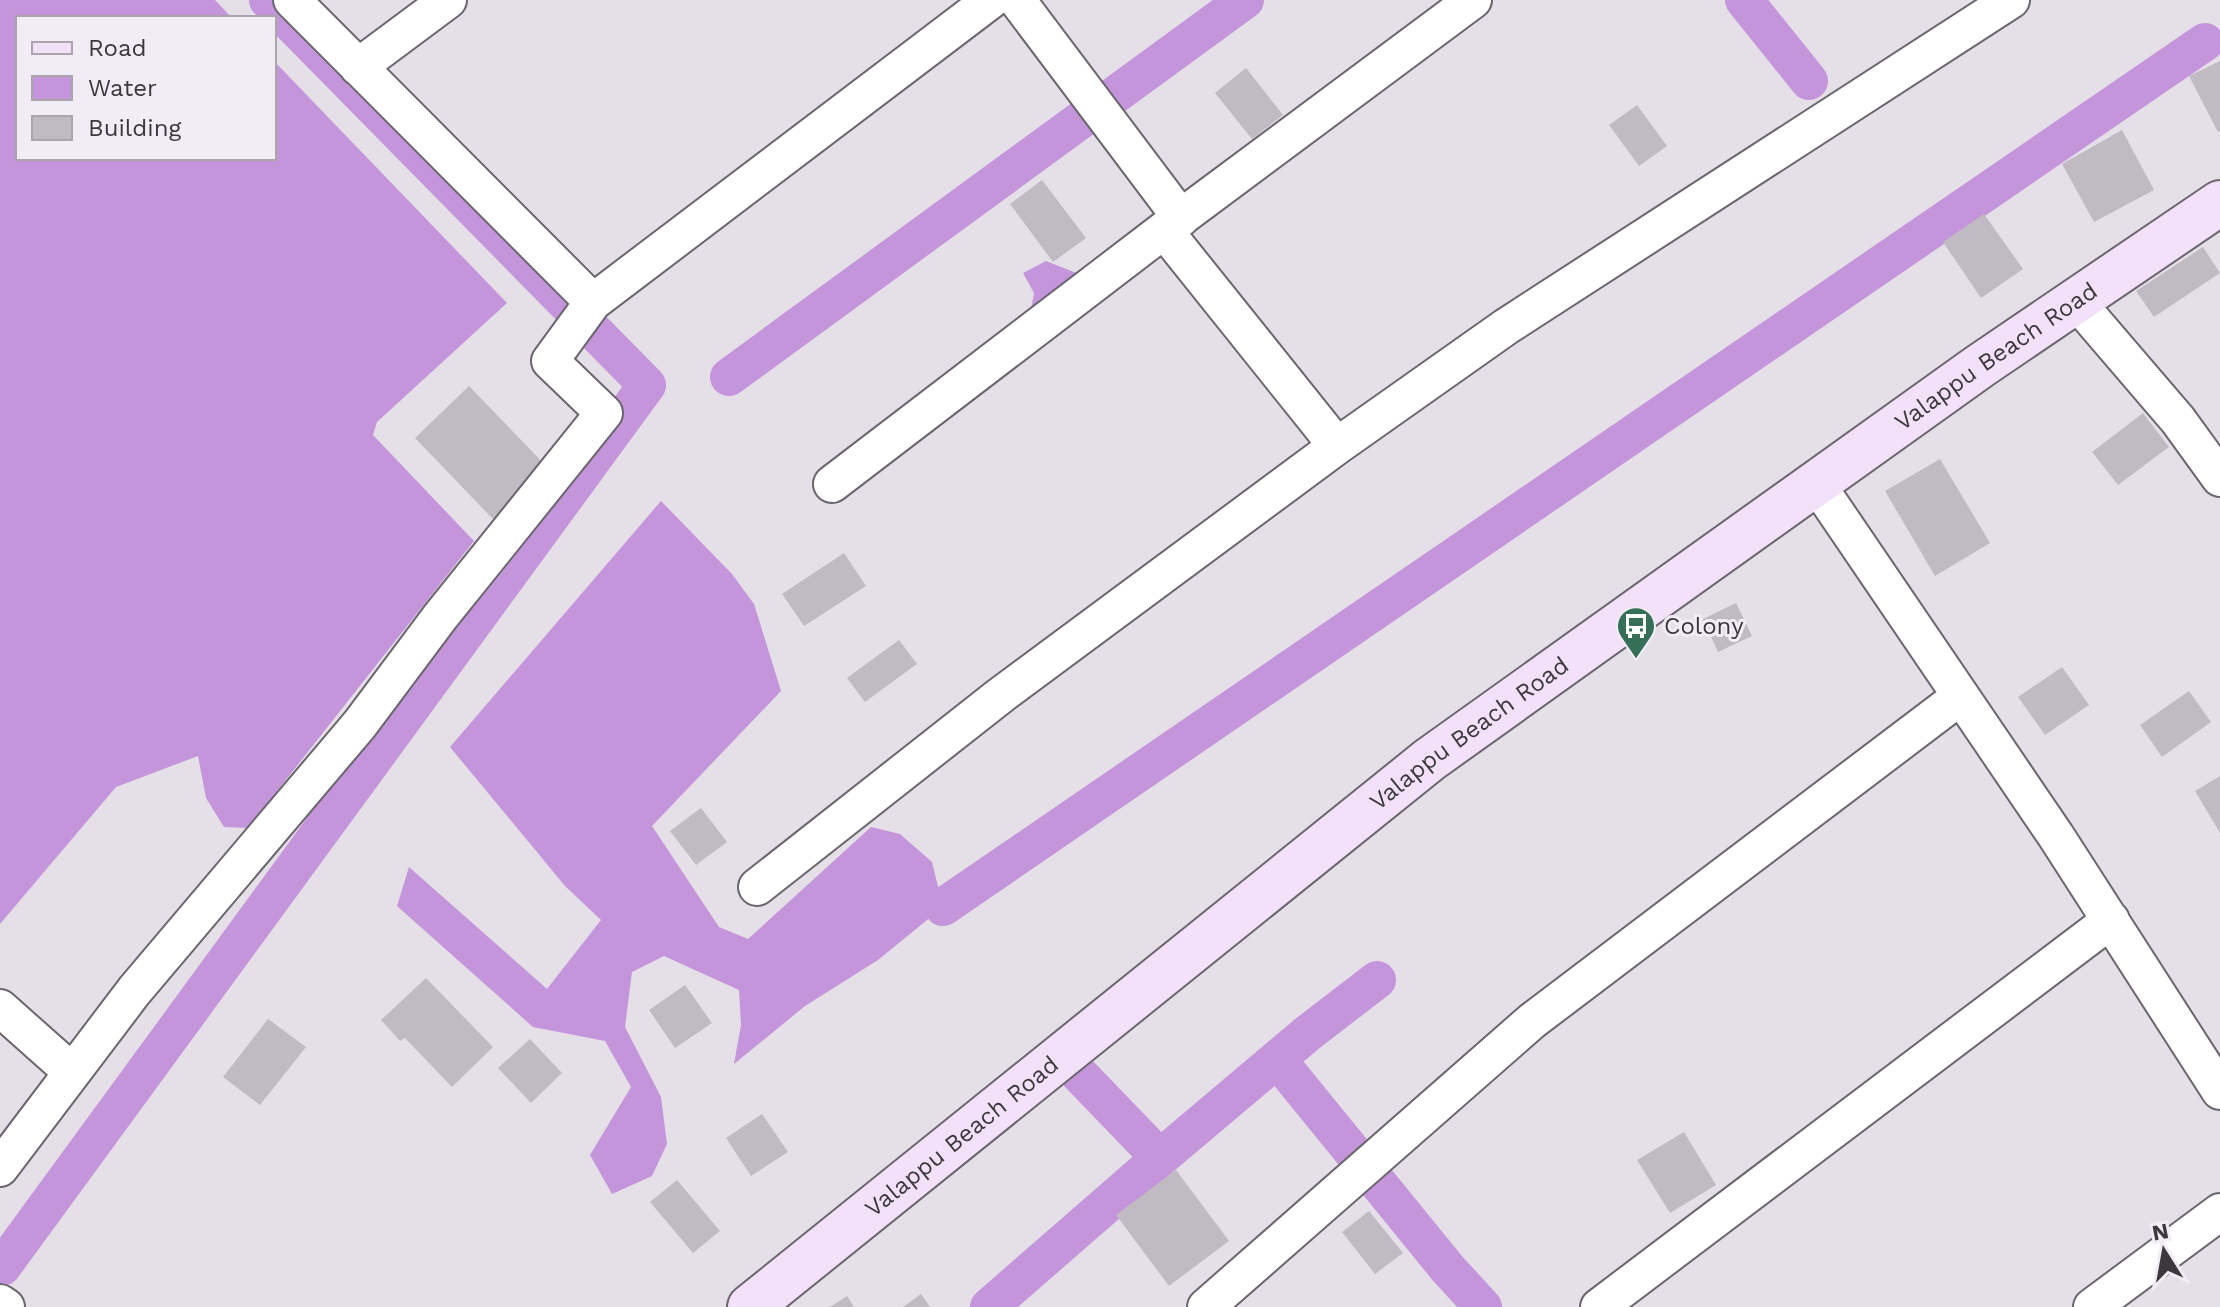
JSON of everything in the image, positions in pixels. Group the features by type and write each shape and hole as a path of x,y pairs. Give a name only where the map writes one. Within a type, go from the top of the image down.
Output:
{"main road":[{"name":"Valappu Beach Road","path":"750,1307 1429,760 1816,483 2220,203"}],"street":[{"path":"292,0 358,67 583,315"},
{"path":"358,67 448,0"},
{"path":"0,1168 134,991 360,724 440,617 604,413 550,361 583,315 991,0"},
{"path":"1017,0 1099,109 1172,224 1337,446"},
{"path":"832,484 1172,224 1473,0"},
{"path":"757,887 1001,695 1337,446 1507,326 2011,0"},
{"path":"2076,301 2178,420 2220,478"},
{"path":"1816,483 2111,920 2220,1091"},
{"path":"1206,1307 1532,1021 1961,696"},
{"path":"1599,1307 2111,920"},
{"path":"0,1008 72,1072"},
{"path":"2092,1307 2220,1212"},
{"path":"0,1303 6,1307"}],"water":[{"path":"0,0 215,0 230,16 16,16 16,160 276,160 276,63 507,303 377,422 373,435 474,541 248,828 224,827 206,798 198,756 116,787 0,924"},
{"path":"1046,261 1079,274 1029,322 1034,293 1023,273"},
{"path":"661,501 732,574 754,604 781,691 652,826 719,927 748,939 871,827 900,834 932,862 943,907 878,960 805,1006 734,1064 741,1025 739,990 664,956 632,972 625,1027 661,1097 667,1144 652,1176 612,1194 590,1155 631,1087 605,1041 533,1027 397,906 409,867 547,989 601,920 565,886 450,747"}],"building":[{"path":"2220,61 2220,131 2218,132 2189,76"},
{"path":"1246,68 1283,115 1252,139 1215,93"},
{"path":"1637,105 1667,146 1639,166 1609,125"},
{"path":"2122,130 2154,190 2094,222 2062,164"},
{"path":"1042,180 1086,238 1053,262 1010,204"},
{"path":"1984,214 2023,269 1981,298 1943,242"},
{"path":"2203,247 2220,273 2154,317 2136,291"},
{"path":"469,386 548,468 493,519 415,438"},
{"path":"2143,413 2169,447 2118,485 2092,452"},
{"path":"1940,459 1990,543 1935,576 1885,491"},
{"path":"844,553 866,586 804,626 782,594"},
{"path":"1736,603 1752,636 1718,652 1703,619"},
{"path":"899,640 917,664 865,702 847,678"},
{"path":"2062,667 2089,705 2045,735 2018,697"},
{"path":"2189,691 2211,722 2162,757 2140,725"},
{"path":"2220,776 2220,833 2195,791"},
{"path":"701,808 727,842 696,865 670,831"},
{"path":"426,978 493,1047 452,1087 405,1038 400,1041 381,1020"},
{"path":"685,985 712,1023 675,1048 649,1010"},
{"path":"268,1019 306,1047 260,1105 223,1077"},
{"path":"530,1039 562,1073 531,1103 498,1068"},
{"path":"762,1114 788,1152 751,1176 726,1138"},
{"path":"1684,1132 1716,1185 1670,1213 1637,1160"},
{"path":"1176,1170 1229,1241 1169,1286 1116,1215"},
{"path":"677,1180 720,1231 693,1253 650,1202"},
{"path":"1369,1211 1403,1253 1375,1274 1342,1232"},
{"path":"921,1294 930,1307 903,1307"},
{"path":"847,1296 854,1307 830,1307"}],"waterway":[{"path":"2,1267 647,385 268,0"},
{"path":"729,377 1245,0"},
{"path":"1744,0 1809,81"},
{"path":"943,907 2205,42"},
{"path":"1160,1158 1308,1033 1377,980"},
{"path":"1277,1059 1448,1269 1483,1307"},
{"path":"989,1307 1160,1158 1078,1073"}],"place":[{"name":"Colony","path":"1636,660"}]}
